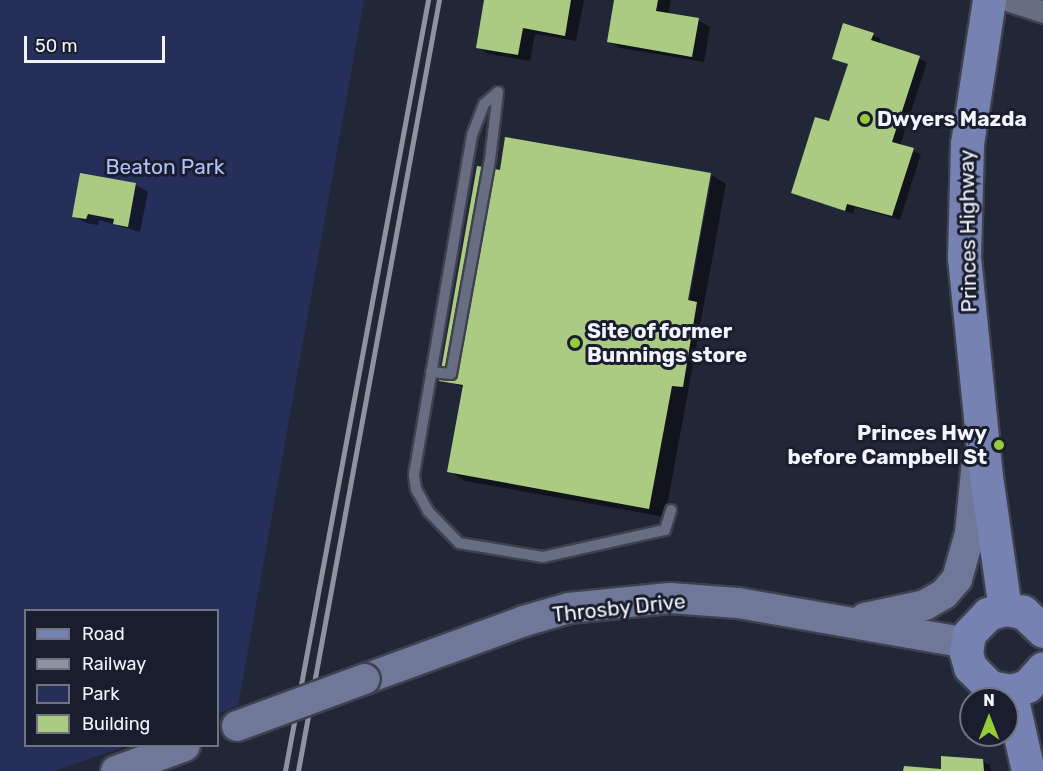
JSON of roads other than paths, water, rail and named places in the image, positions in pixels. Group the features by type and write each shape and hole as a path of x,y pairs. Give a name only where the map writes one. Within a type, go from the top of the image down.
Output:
{"main road":[{"name":"Princes Highway","path":"989,0 971,113 964,193 967,302 980,426 1005,609"},
{"name":"Princes Highway","path":"844,622 925,605 944,594 957,579 970,533 980,426"},
{"name":"Throsby Drive","path":"227,730 524,621 569,608 670,598 738,603 967,643"},
{"path":"990,687 978,679 970,667 967,643 976,623 988,614 1005,609 1023,612 1043,631"},
{"path":"1019,688 1027,686 1043,668"},
{"path":"1019,731 1028,771"},
{"path":"116,771 182,747"}],"street":[{"path":"1007,0 1043,12"}],"lane":[{"path":"431,372 451,375 490,160 498,92 484,104 472,135 431,372 414,475 428,511 459,543 543,557 666,530 671,510"}],"railway":[{"path":"285,771 428,0"},
{"path":"298,771 439,0"}],"place":[{"name":"Dwyers Mazda","path":"865,119"},
{"name":"Site of former Bunnings store","path":"575,343"},
{"name":"Princes Hwy before Campbell St","path":"999,445"}],"park label":[{"name":"Beaton Park","path":"165,167"}]}
